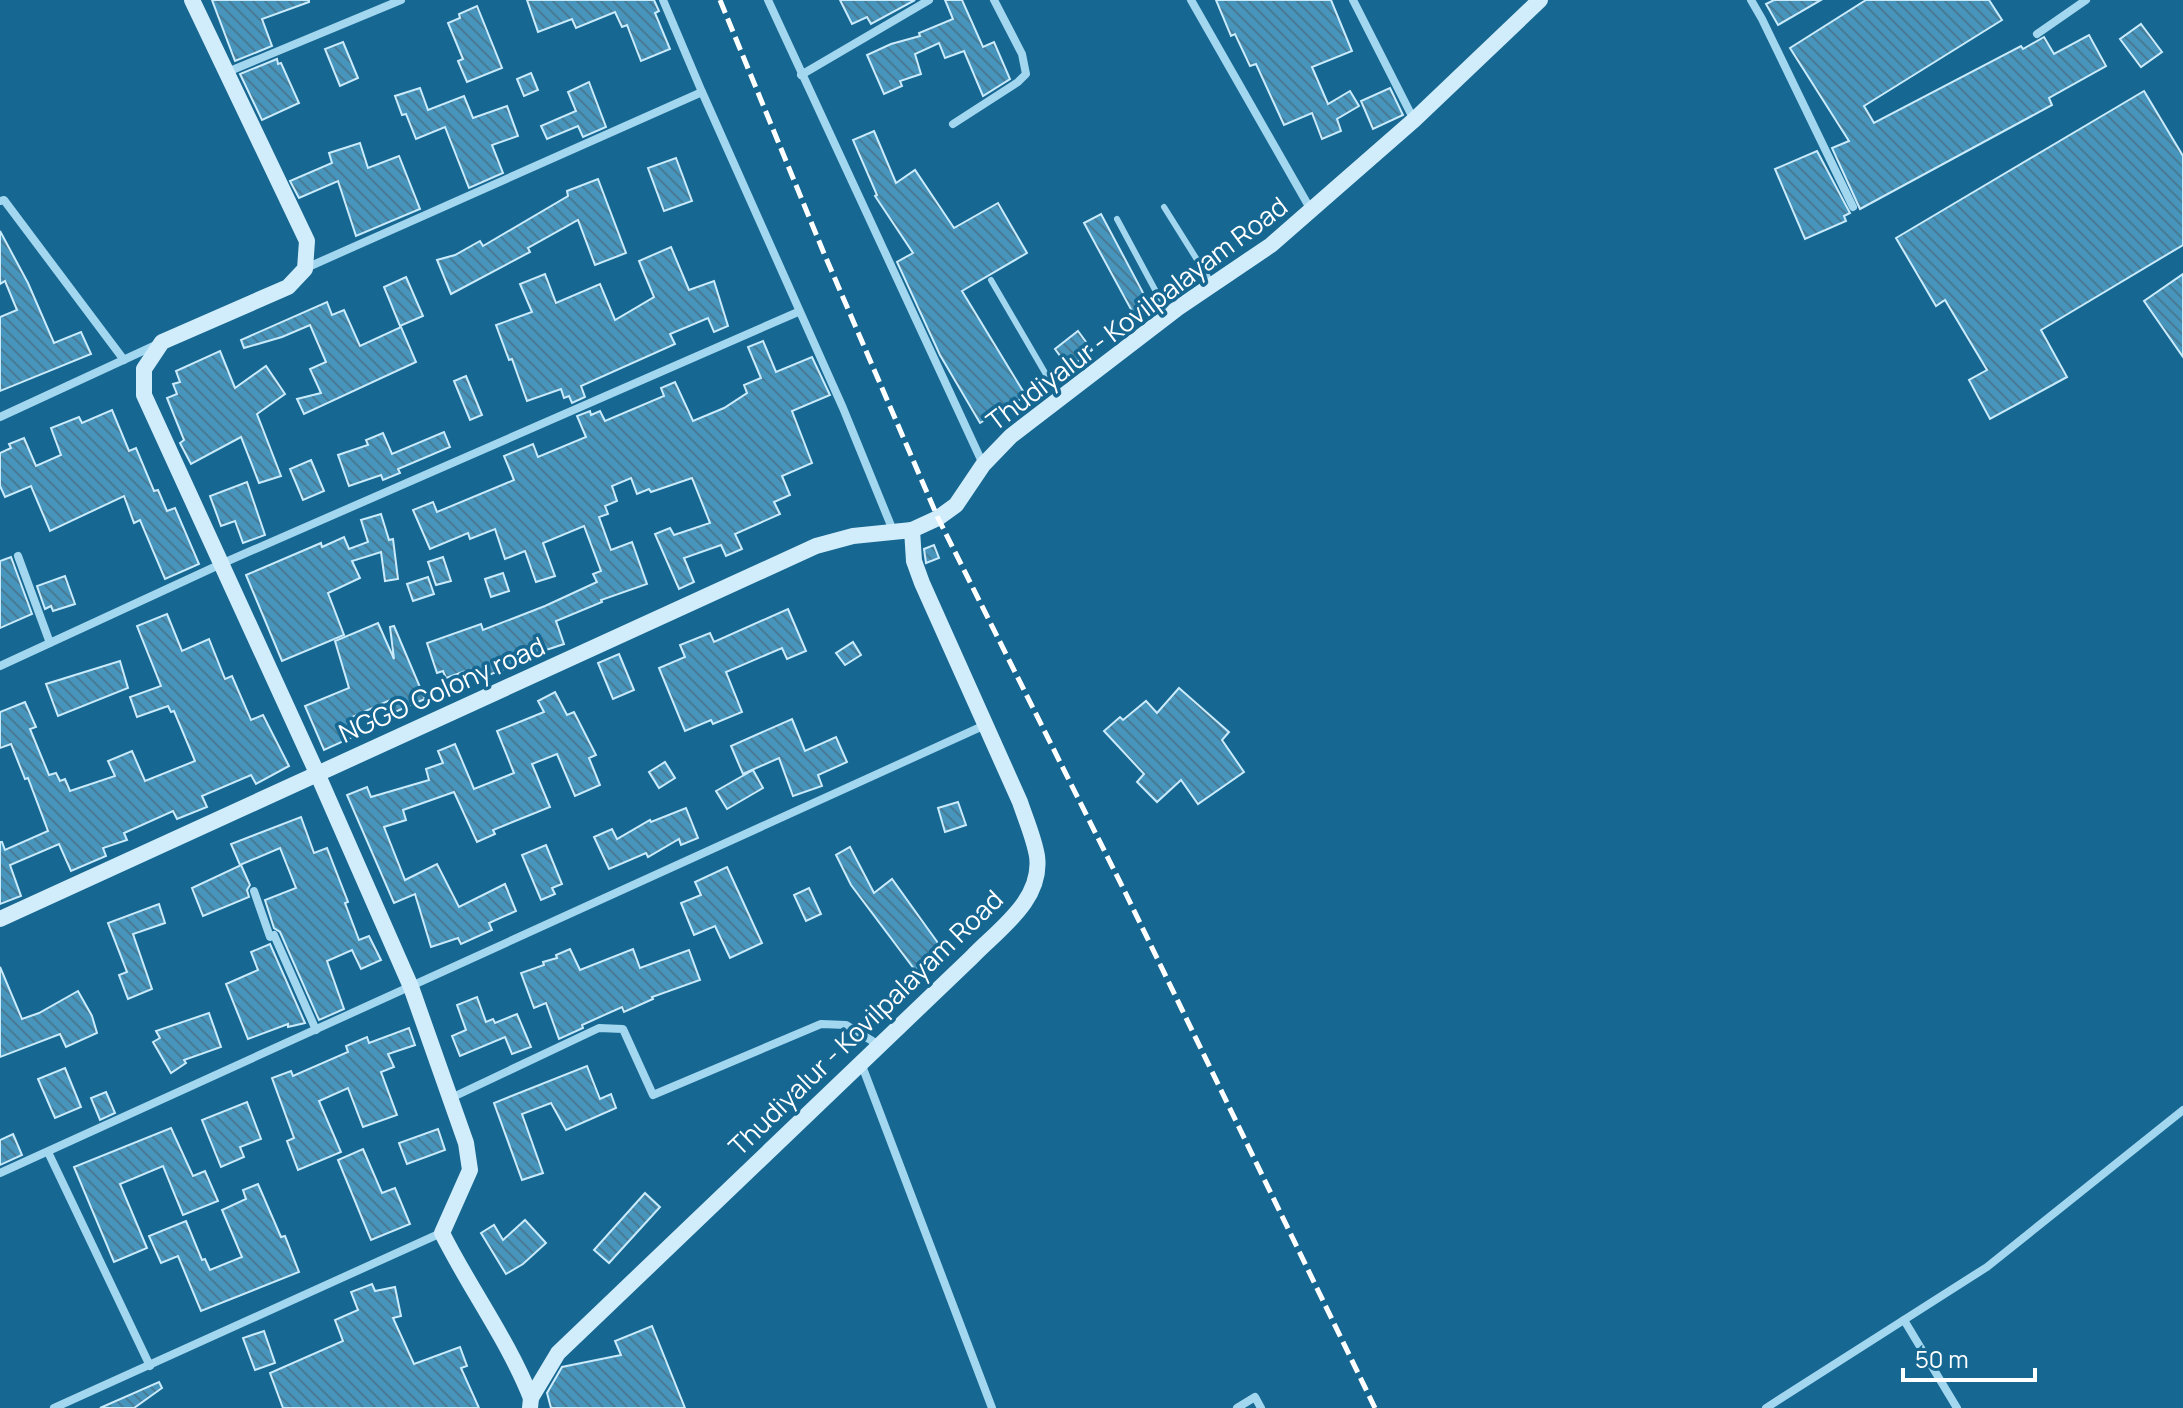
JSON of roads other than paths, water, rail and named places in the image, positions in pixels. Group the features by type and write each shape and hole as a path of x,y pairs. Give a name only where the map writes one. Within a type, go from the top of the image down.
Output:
{"street":[{"path":"192,0 307,241 305,269"},
{"path":"225,73 401,0"},
{"path":"663,0 798,312 843,408 894,533"},
{"path":"768,0 983,465"},
{"path":"801,75 929,0"},
{"path":"953,124 1026,74 1022,54 994,0"},
{"path":"1191,0 1311,210"},
{"path":"1353,0 1414,120"},
{"name":"Thudiyalur - Kovilpalayam Road","path":"530,1403 558,1353 1022,907 1036,881 1037,858 1020,802 922,583 914,561 912,530 938,518 956,505 983,465 1011,436 1168,316 1271,245 1414,120 1540,0"},
{"path":"1751,0 1853,207"},
{"path":"2037,34 2086,0"},
{"path":"0,417 288,287 305,269 702,92"},
{"path":"0,201 4,200 124,360"},
{"path":"0,666 221,564 798,312"},
{"path":"54,1408 74,1404 150,1366 442,1233 470,1170 466,1143 411,987 144,395 144,369 162,342"},
{"name":"NGGO Colony road","path":"0,919 816,546 853,536 912,530"},
{"path":"18,556 50,643"},
{"path":"0,1173 985,725"},
{"path":"254,891 270,937 274,935 316,1030"},
{"path":"450,1099 599,1028 623,1029 653,1095 821,1024 846,1025 879,1045"},
{"path":"861,1063 992,1408"},
{"path":"1766,1408 1987,1267 2183,1110"},
{"path":"48,1152 150,1366"},
{"path":"442,1233 517,1362 530,1403"},
{"path":"1904,1320 1957,1408"},
{"path":"1237,1408 1255,1397 1261,1408"}],"lane":[{"path":"1164,207 1213,285"},
{"path":"1117,219 1168,316"},
{"path":"991,280 1060,398"}],"railway":[{"path":"720,0 823,251 938,518 1126,894 1375,1408"}]}
